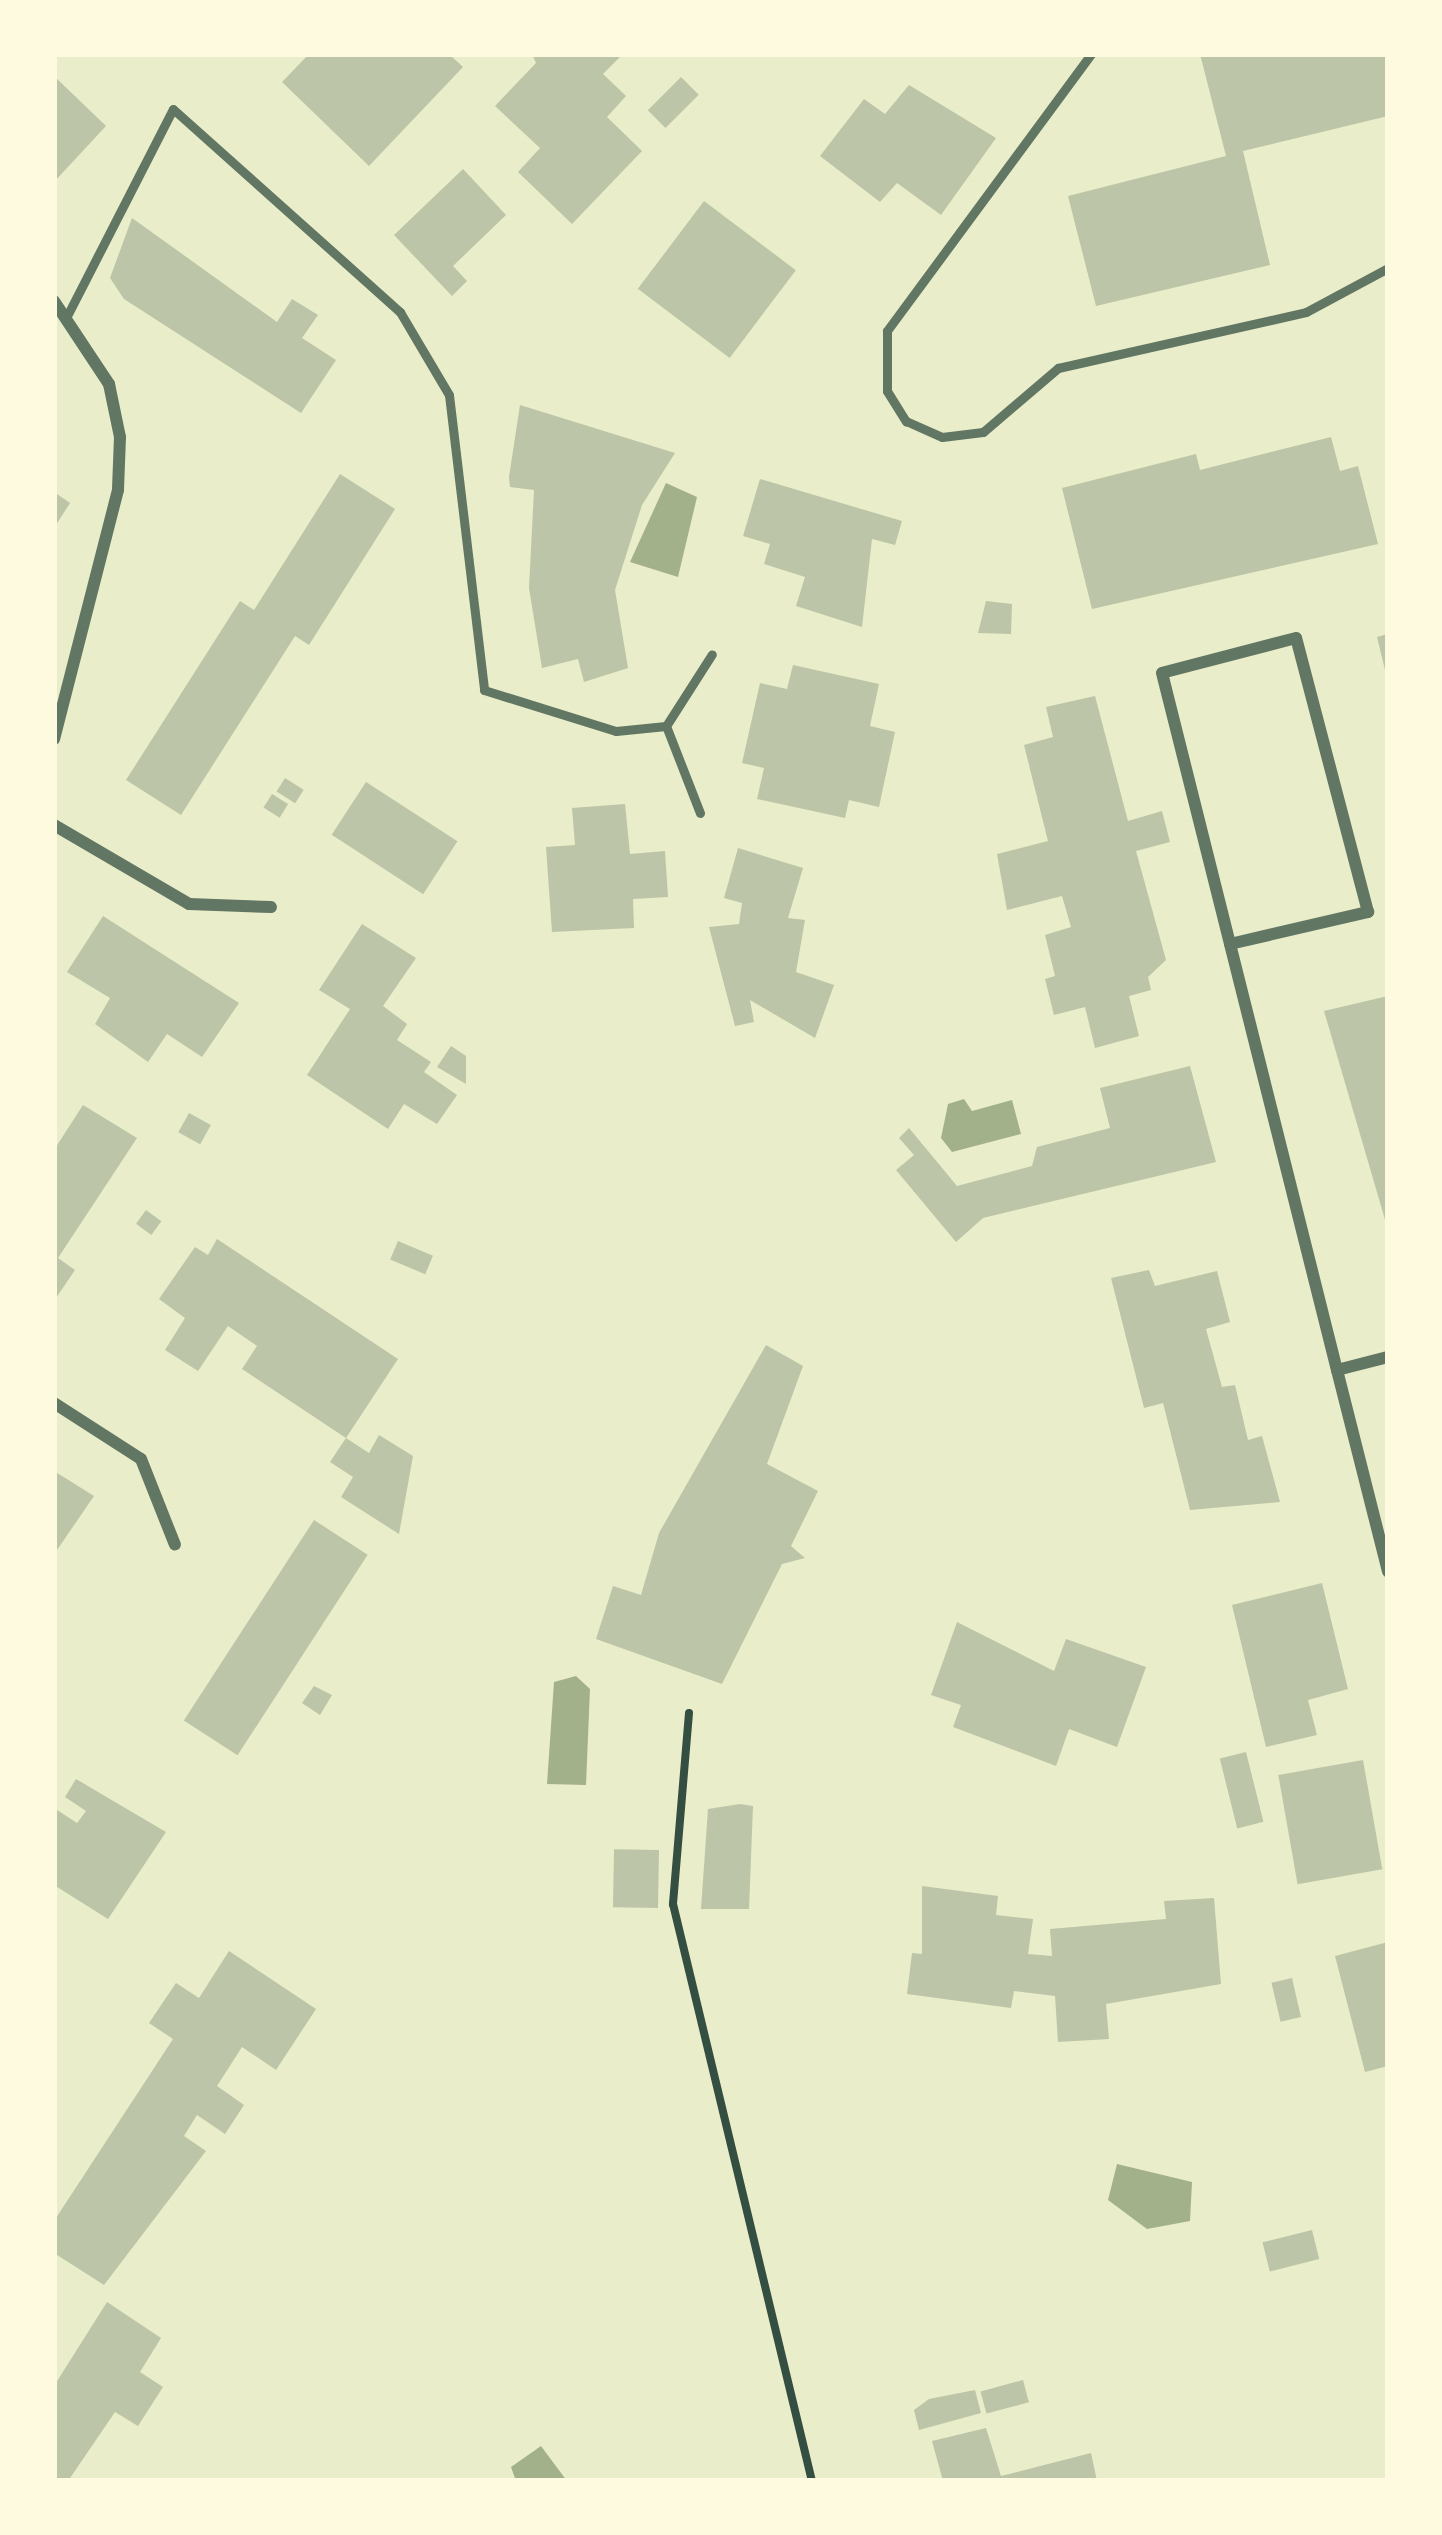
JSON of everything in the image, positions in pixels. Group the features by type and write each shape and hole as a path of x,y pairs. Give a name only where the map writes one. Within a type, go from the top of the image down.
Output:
{"street":[{"path":"54,301 68,314 109,384 120,436 118,490 54,739"},
{"path":"1230,944 1368,912 1296,638 1162,673 1230,944 1388,1573"},
{"path":"54,825 189,904 271,907"},
{"path":"1337,1370 1388,1357"},
{"path":"54,1403 141,1459 175,1545"}],"lane":[{"path":"1091,54 887,332 887,391 906,421 942,437 983,431 1058,368 1306,312 1388,268"},
{"path":"68,314 173,109 400,312 448,395 484,690 616,731 666,726"},
{"path":"666,726 712,654"},
{"path":"666,726 700,813"}],"path":[{"path":"689,1713 673,1904 812,2481"}],"shaded area":[{"path":"666,483 697,497 678,577 630,562"},
{"path":"964,1099 972,1111 1012,1100 1021,1134 952,1152 941,1138 948,1104"},
{"path":"576,1676 590,1689 586,1785 547,1784 554,1682"},
{"path":"1117,2164 1192,2182 1190,2221 1147,2229 1108,2200"},
{"path":"541,2446 567,2481 516,2481 511,2467"}],"building":[{"path":"309,54 449,54 463,67 369,166 282,82"},
{"path":"532,54 623,54 603,74 626,96 607,117 642,151 572,224 518,172 540,148 495,106 536,63"},
{"path":"1200,54 1386,54 1388,116 1243,151 1270,265 1096,306 1068,196 1226,156"},
{"path":"54,76 106,126 54,182"},
{"path":"681,77 699,95 665,128 648,110"},
{"path":"909,85 996,138 941,215 897,183 880,202 820,156 864,99 885,114"},
{"path":"463,169 506,215 453,266 467,281 452,296 394,235"},
{"path":"704,201 796,270 730,358 638,289"},
{"path":"132,218 277,322 292,299 318,315 302,338 336,360 301,413 124,299 110,278"},
{"path":"520,405 675,453 642,505 615,590 628,668 584,682 578,659 542,668 529,588 534,490 510,487 509,477"},
{"path":"1331,437 1340,471 1358,466 1378,544 1092,609 1062,488 1196,454 1200,470"},
{"path":"340,474 395,509 309,645 295,636 181,815 126,780 240,601 254,610"},
{"path":"760,479 902,521 895,545 872,539 862,627 796,606 805,577 764,564 770,544 743,536"},
{"path":"54,492 70,503 54,528"},
{"path":"986,601 1012,604 1011,634 978,633"},
{"path":"1388,634 1388,674 1386,674 1377,637"},
{"path":"793,665 879,684 870,726 895,732 879,807 849,800 845,818 757,799 764,768 742,763 760,683 787,689"},
{"path":"1095,696 1128,821 1162,811 1170,842 1136,851 1166,960 1148,977 1151,990 1129,996 1139,1036 1095,1048 1085,1007 1054,1015 1045,979 1055,976 1045,935 1071,927 1062,896 1007,910 997,854 1048,841 1024,745 1053,737 1046,707"},
{"path":"285,778 304,790 295,803 277,792"},
{"path":"366,782 457,841 423,894 332,835"},
{"path":"272,794 288,804 280,818 264,808"},
{"path":"625,804 630,854 665,851 668,897 633,899 634,928 552,932 546,847 575,845 572,808"},
{"path":"738,848 803,868 788,918 805,920 796,972 834,985 815,1038 750,1000 754,1022 735,1026 709,927 739,924 742,903 724,898"},
{"path":"103,916 239,1003 202,1057 167,1034 148,1062 95,1024 110,998 67,972"},
{"path":"362,924 416,958 383,1006 407,1024 397,1040 431,1062 424,1072 457,1095 437,1124 404,1104 388,1129 307,1075 350,1009 319,990"},
{"path":"1388,996 1388,1222 1386,1223 1324,1011"},
{"path":"451,1046 466,1056 466,1084 437,1067"},
{"path":"1190,1066 1216,1162 983,1218 956,1242 896,1170 914,1155 899,1138 909,1128 957,1186 1032,1166 1037,1147 1110,1128 1100,1088"},
{"path":"83,1105 137,1138 58,1258 75,1270 54,1301 54,1150"},
{"path":"189,1113 211,1125 200,1144 178,1132"},
{"path":"146,1210 161,1221 151,1235 136,1224"},
{"path":"217,1239 398,1359 346,1438 242,1369 257,1346 228,1326 198,1371 165,1350 185,1318 159,1299 195,1247 208,1255"},
{"path":"398,1241 433,1256 425,1274 390,1259"},
{"path":"1149,1270 1155,1286 1217,1271 1230,1322 1206,1329 1222,1387 1235,1385 1248,1440 1262,1436 1280,1502 1190,1510 1163,1403 1144,1408 1111,1278"},
{"path":"766,1345 803,1366 767,1464 818,1491 791,1546 805,1558 782,1564 722,1684 596,1639 613,1586 641,1595 659,1533"},
{"path":"379,1435 413,1456 399,1534 341,1497 353,1477 330,1462 346,1438 369,1453"},
{"path":"54,1471 94,1496 57,1550 54,1548"},
{"path":"314,1520 368,1555 238,1755 184,1720"},
{"path":"1322,1583 1348,1689 1308,1700 1317,1735 1266,1747 1232,1605"},
{"path":"957,1622 1054,1671 1066,1639 1146,1667 1117,1747 1069,1729 1056,1766 953,1727 961,1705 931,1695"},
{"path":"314,1686 332,1695 320,1715 302,1703"},
{"path":"1246,1752 1263,1822 1237,1828 1220,1759"},
{"path":"1363,1760 1382,1869 1298,1884 1278,1775"},
{"path":"76,1779 166,1832 108,1919 54,1885 54,1808 77,1823 86,1811 65,1797"},
{"path":"753,1806 749,1909 701,1909 708,1809"},
{"path":"614,1849 659,1850 658,1908 613,1907"},
{"path":"922,1886 998,1896 996,1915 1033,1919 1028,1954 1052,1956 1050,1929 1166,1919 1164,1901 1214,1898 1221,1984 1106,2004 1109,2039 1058,2042 1055,1996 1014,1991 1011,2008 907,1994 912,1953 922,1954"},
{"path":"1388,1942 1388,2066 1365,2072 1335,1956"},
{"path":"229,1951 316,2009 276,2070 242,2047 217,2086 244,2105 225,2134 197,2115 184,2136 206,2151 104,2285 54,2253 54,2221 173,2039 149,2023 176,1983 199,1998"},
{"path":"1292,1978 1301,2017 1281,2022 1272,1983"},
{"path":"1312,2230 1319,2259 1270,2271 1263,2242"},
{"path":"107,2302 161,2338 140,2372 163,2387 138,2426 115,2412 68,2481 54,2481 54,2386"},
{"path":"1023,2380 1029,2402 986,2414 980,2391"},
{"path":"975,2390 981,2413 919,2430 914,2410 929,2399"},
{"path":"986,2428 1001,2476 1091,2453 1097,2481 943,2481 932,2441"}]}
